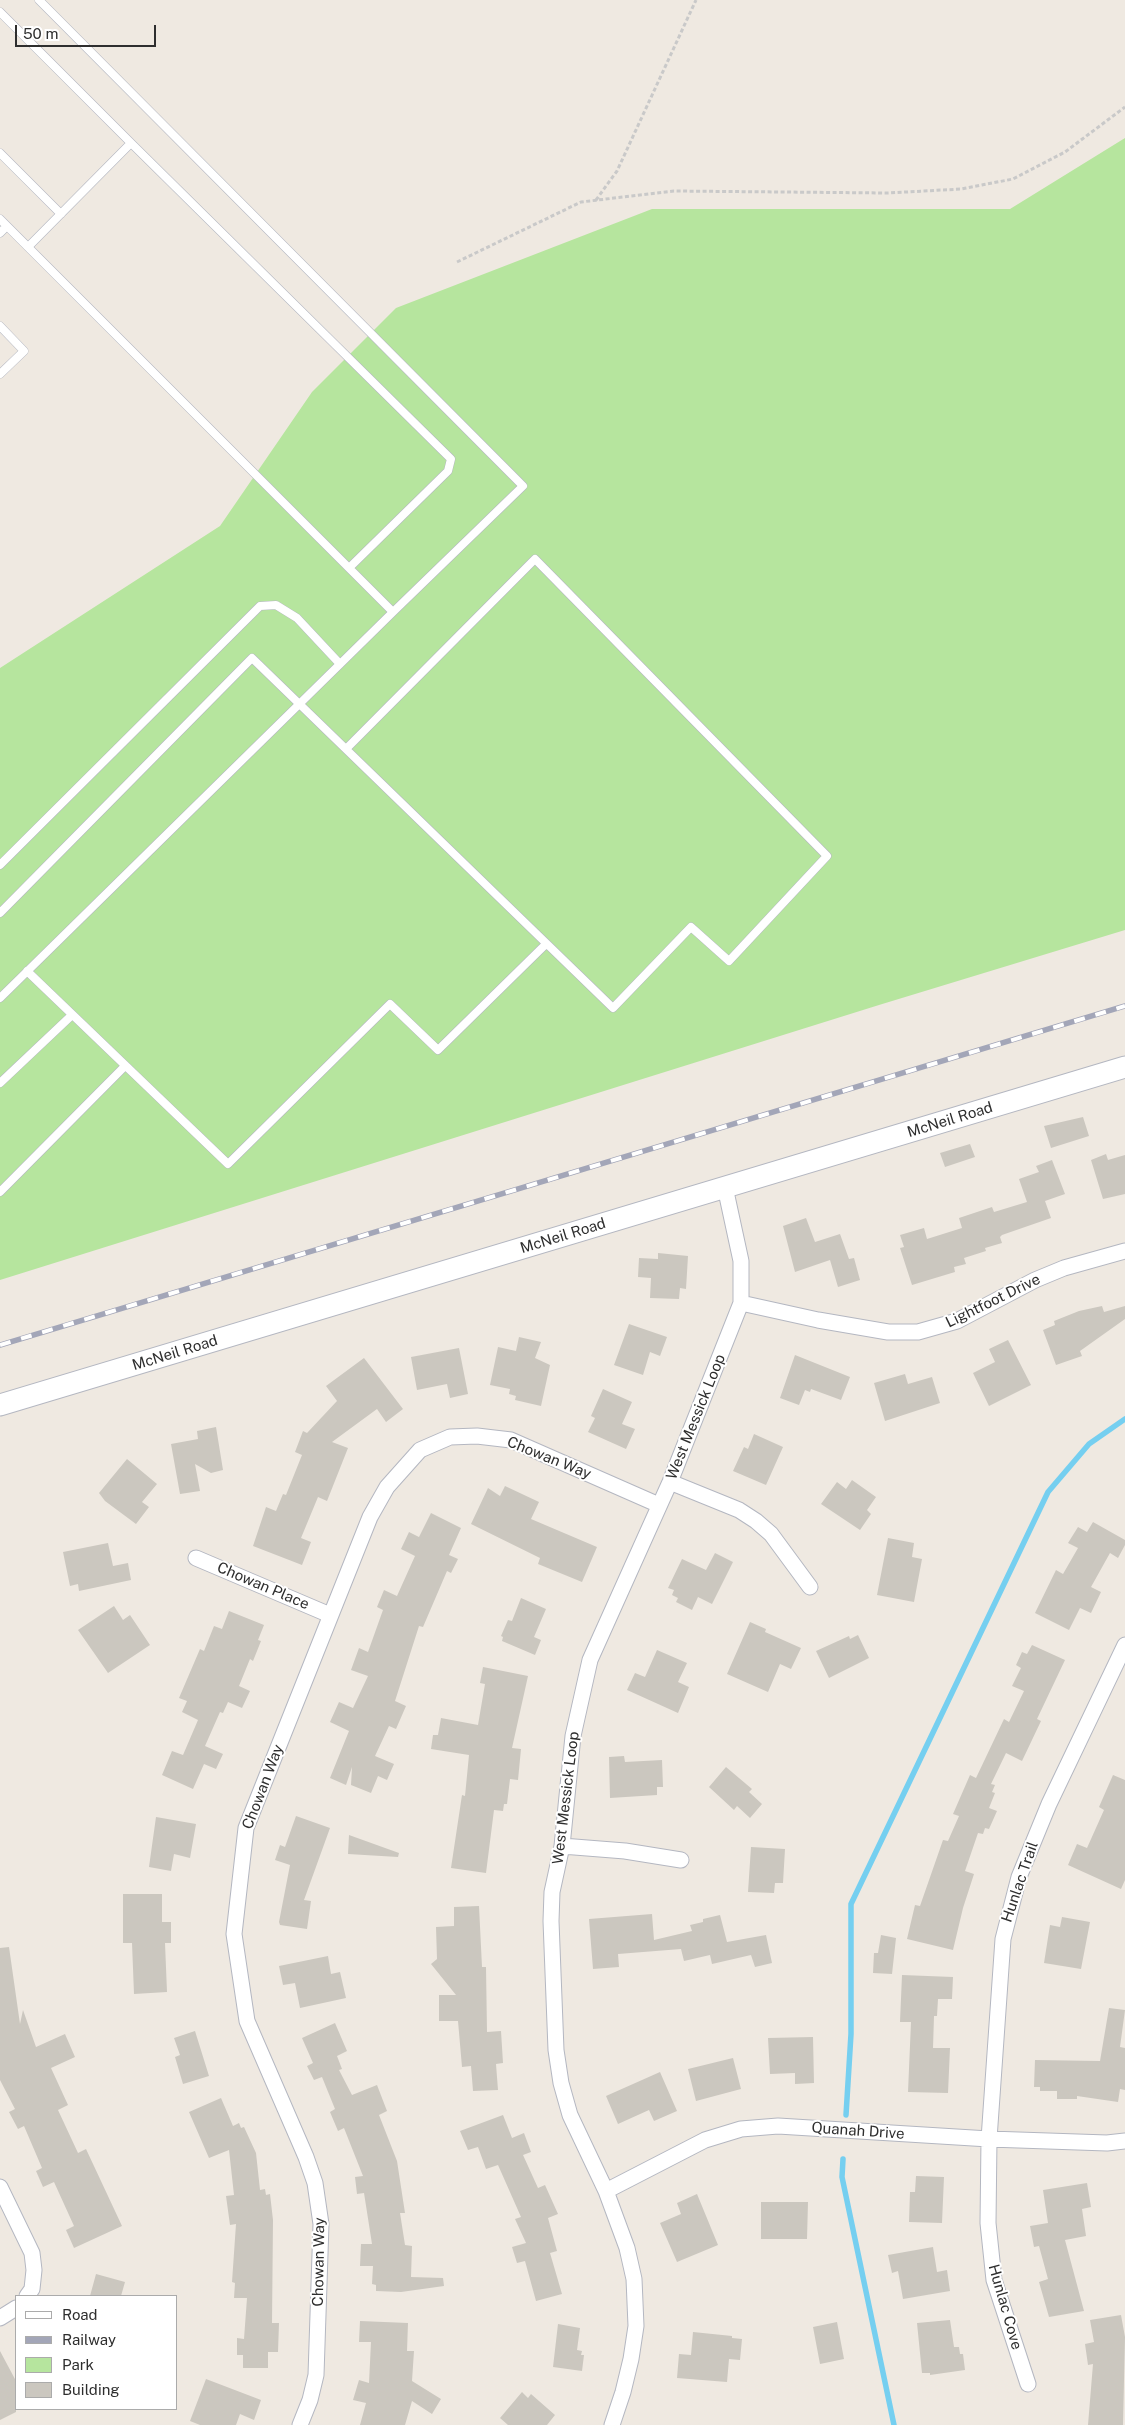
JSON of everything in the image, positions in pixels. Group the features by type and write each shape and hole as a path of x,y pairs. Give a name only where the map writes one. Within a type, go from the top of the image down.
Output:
{"main road":[{"name":"McNeil Road","path":"0,1405 1125,1067"}],"street":[{"name":"West Messick Loop","path":"612,2425 624,2392 631,2359 636,2326 636,2295 627,2248 606,2191 582,2146 570,2115 556,2050 551,1922 552,1892 562,1846 573,1736 590,1660 670,1482 742,1303 741,1261 725,1187"},
{"name":"Lightfoot Drive","path":"742,1303 880,1330 918,1332 957,1321 1035,1280 1064,1268 1125,1251"},
{"name":"Chowan Way","path":"300,2425 316,2375 322,2224 315,2183 306,2157 247,2021 234,1934 246,1828 370,1516 381,1496 420,1450 450,1437 476,1436 511,1440 659,1505"},
{"path":"670,1482 739,1510 756,1520 771,1534 810,1587"},
{"name":"Chowan Place","path":"196,1558 330,1615"},
{"name":"Hunlac Trail","path":"989,2139 999,1970 1009,1908 1019,1877 1049,1804 1125,1645"},
{"path":"562,1846 625,1851 681,1860"},
{"name":"Quanah Drive","path":"606,2191 705,2140 742,2129 778,2126 989,2139 1107,2143 1125,2141"},
{"name":"Hunlac Cove","path":"989,2139 988,2223 994,2280 1028,2384"},
{"path":"0,2186 32,2253 34,2270 32,2290 28,2295"},
{"path":"0,2318 15,2309"}],"lane":[{"path":"0,998 523,486 39,0"},
{"path":"0,12 451,459 448,471 349,568"},
{"path":"28,247 131,143"},
{"path":"0,153 61,214"},
{"path":"0,219 393,612"},
{"path":"0,233 7,226"},
{"path":"0,326 24,351 0,374"},
{"path":"0,913 252,658 613,1008 691,928 729,961 827,856 535,559 346,749"},
{"path":"0,865 260,606 276,605 298,618 340,664"},
{"path":"27,971 228,1164 390,1004 438,1050 545,944"},
{"path":"0,1083 72,1015"},
{"path":"0,1192 125,1066"}],"path":[{"path":"596,200 617,171 696,0"},
{"path":"458,262 582,202 674,191 888,193 960,189 1013,179 1065,152 1125,107"}],"green space":[{"path":"1125,138 1125,930 0,1280 0,668 220,526 312,392 396,308 652,209 1010,209"}],"building":[{"path":"1083,1117 1089,1136 1051,1148 1044,1126"},
{"path":"970,1144 975,1157 945,1167 940,1153"},
{"path":"1106,1154 1108,1160 1125,1155 1125,1194 1103,1199 1091,1160"},
{"path":"1052,1160 1065,1194 1045,1201 1051,1218 1002,1235 1000,1237 1002,1243 985,1248 986,1251 964,1258 966,1264 954,1267 955,1272 912,1285 900,1248 904,1247 900,1235 924,1228 927,1239 962,1228 959,1218 992,1207 994,1212 1027,1202 1019,1179 1039,1172 1036,1166"},
{"path":"806,1218 815,1242 840,1234 849,1259 854,1258 860,1280 838,1287 830,1260 795,1272 783,1226"},
{"path":"658,1253 688,1256 686,1289 680,1288 679,1299 650,1298 651,1278 638,1277 639,1258 658,1259"},
{"path":"1102,1306 1104,1312 1125,1306 1125,1319 1080,1351 1082,1356 1056,1365 1043,1330 1055,1325 1054,1321 1079,1311"},
{"path":"629,1324 667,1337 660,1356 650,1352 643,1375 614,1365"},
{"path":"519,1337 541,1342 535,1358 550,1365 541,1406 515,1400 516,1396 509,1394 510,1389 490,1385 498,1347 516,1351"},
{"path":"1008,1340 1031,1385 989,1406 973,1373 995,1362 989,1349"},
{"path":"459,1348 468,1394 450,1398 447,1384 417,1390 411,1357"},
{"path":"795,1355 850,1377 841,1400 811,1389 810,1392 805,1390 799,1405 780,1398"},
{"path":"364,1358 403,1409 386,1422 377,1409 332,1442 348,1448 327,1501 318,1497 301,1538 311,1542 302,1565 253,1546 266,1507 276,1511 283,1494 286,1495 302,1455 295,1452 303,1431 307,1433 337,1401 326,1386"},
{"path":"905,1374 908,1384 932,1377 940,1403 885,1421 874,1383"},
{"path":"603,1389 632,1402 622,1424 635,1429 626,1449 588,1432 595,1418 591,1416"},
{"path":"216,1427 223,1470 211,1473 195,1464 200,1491 180,1494 171,1444 198,1439 197,1431"},
{"path":"754,1434 783,1447 766,1485 733,1471 744,1447 748,1449"},
{"path":"127,1459 157,1484 142,1502 149,1507 136,1524 105,1501 99,1493"},
{"path":"852,1480 876,1497 867,1510 871,1514 860,1530 821,1504 837,1482 846,1489"},
{"path":"505,1486 539,1502 531,1519 597,1547 582,1582 538,1564 540,1558 471,1524 488,1488 500,1496"},
{"path":"431,1513 461,1528 449,1555 458,1559 451,1573 447,1571 423,1627 419,1626 395,1701 406,1706 396,1729 389,1726 375,1756 394,1764 387,1780 378,1776 371,1793 351,1785 352,1767 346,1785 330,1778 349,1731 330,1722 339,1702 353,1708 368,1676 351,1670 359,1648 368,1652 383,1610 377,1607 384,1590 397,1596 415,1556 401,1549 409,1532 419,1537"},
{"path":"1093,1522 1125,1540 1125,1545 1118,1558 1110,1553 1091,1587 1101,1592 1091,1613 1080,1608 1069,1630 1035,1613 1056,1570 1063,1574 1078,1548 1068,1543 1078,1527 1087,1532"},
{"path":"888,1538 914,1543 912,1557 922,1559 914,1602 877,1595"},
{"path":"108,1543 113,1566 128,1563 131,1580 79,1591 78,1584 70,1586 63,1552"},
{"path":"715,1553 733,1562 712,1604 698,1597 692,1610 676,1602 678,1598 672,1595 674,1590 668,1588 682,1559 706,1570"},
{"path":"521,1598 546,1609 534,1637 541,1640 535,1655 502,1641 503,1637 501,1636 508,1620 512,1621"},
{"path":"114,1606 123,1620 130,1615 150,1645 108,1673 78,1630"},
{"path":"229,1611 264,1625 258,1640 261,1641 253,1661 250,1659 239,1686 250,1691 242,1708 228,1702 223,1713 220,1712 205,1746 223,1754 216,1769 204,1764 193,1789 162,1775 172,1751 183,1755 198,1720 182,1712 187,1701 179,1698 200,1649 204,1651 214,1626 222,1629"},
{"path":"750,1622 766,1629 765,1632 801,1648 791,1669 780,1664 768,1692 727,1674"},
{"path":"858,1635 869,1658 829,1678 816,1651 849,1636 850,1639"},
{"path":"1032,1645 1065,1660 1037,1719 1041,1721 1022,1761 1006,1753 991,1784 995,1785 992,1792 995,1793 989,1808 997,1811 989,1829 985,1828 983,1834 978,1833 965,1871 974,1874 963,1908 953,1950 907,1939 915,1905 920,1906 943,1840 948,1841 959,1816 953,1814 970,1775 976,1778 1004,1719 1009,1722 1024,1691 1012,1686 1021,1668 1016,1665 1022,1652 1027,1654"},
{"path":"657,1650 687,1663 678,1682 689,1687 678,1713 627,1690 635,1673 645,1677"},
{"path":"483,1667 528,1676 512,1748 521,1749 518,1780 510,1779 507,1804 504,1804 503,1811 494,1810 486,1873 451,1868 462,1795 465,1796 469,1755 431,1749 433,1735 438,1735 441,1718 478,1725 485,1684 480,1683"},
{"path":"624,1756 625,1762 662,1760 663,1787 657,1787 657,1795 610,1798 609,1757"},
{"path":"726,1767 752,1789 749,1792 762,1804 750,1818 737,1806 734,1810 709,1787"},
{"path":"1113,1775 1125,1780 1125,1880 1121,1889 1068,1865 1077,1844 1087,1848 1104,1810 1099,1807"},
{"path":"296,1816 330,1828 304,1900 311,1901 307,1929 280,1925 279,1922 290,1865 275,1860 280,1845 285,1847"},
{"path":"156,1817 196,1824 190,1858 174,1854 171,1871 149,1867"},
{"path":"349,1835 399,1853 398,1857 348,1854"},
{"path":"751,1847 785,1849 783,1883 775,1883 774,1893 748,1892"},
{"path":"123,1894 162,1894 162,1922 171,1922 171,1943 165,1943 167,1992 134,1994 132,1943 123,1943"},
{"path":"479,1906 482,1967 486,1967 487,2032 501,2031 503,2063 496,2064 498,2090 473,2091 471,2066 462,2067 458,2021 439,2021 439,1995 456,1995 431,1964 437,1959 436,1927 454,1926 454,1907"},
{"path":"652,1914 654,1940 692,1931 690,1925 703,1922 703,1919 720,1915 727,1942 766,1935 772,1963 755,1967 751,1955 712,1964 710,1955 684,1961 681,1949 618,1954 619,1967 593,1969 589,1919"},
{"path":"1062,1917 1090,1922 1081,1969 1044,1963 1050,1925 1060,1927"},
{"path":"881,1935 896,1938 892,1974 873,1973 874,1953 878,1953"},
{"path":"9,1947 20,2024 23,2010 36,2047 65,2034 75,2057 51,2068 68,2105 58,2110 78,2153 86,2149 122,2226 74,2248 66,2230 74,2226 54,2182 43,2187 36,2171 42,2168 24,2126 18,2129 9,2112 15,2109 0,2080 0,1948"},
{"path":"328,1956 331,1974 340,1972 346,1998 300,2008 295,1983 283,1985 279,1966"},
{"path":"902,1975 953,1977 952,1999 938,1999 937,2016 934,2016 933,2048 950,2048 948,2093 908,2092 911,2022 900,2022"},
{"path":"1109,2008 1125,2010 1120,2047 1125,2048 1125,2090 1120,2089 1118,2102 1077,2096 1077,2099 1057,2099 1057,2091 1040,2091 1040,2087 1034,2087 1035,2060 1100,2061"},
{"path":"335,2023 347,2051 337,2056 342,2069 339,2070 352,2095 377,2085 387,2111 379,2115 397,2161 405,2213 400,2213 405,2245 412,2246 411,2277 443,2278 444,2286 401,2292 376,2291 376,2285 372,2284 373,2266 360,2266 361,2244 372,2244 364,2193 357,2194 355,2177 363,2176 344,2128 338,2131 330,2112 335,2109 322,2077 314,2080 307,2066 313,2063 302,2038"},
{"path":"195,2031 209,2076 183,2084 175,2057 180,2055 174,2038"},
{"path":"813,2037 814,2083 795,2084 795,2073 770,2074 768,2038"},
{"path":"733,2058 741,2089 696,2101 688,2069"},
{"path":"660,2072 677,2111 654,2121 649,2110 618,2124 606,2096"},
{"path":"221,2098 233,2126 239,2123 241,2128 244,2127 256,2153 260,2190 265,2189 266,2195 270,2194 273,2220 272,2323 279,2323 278,2352 268,2352 268,2368 243,2368 243,2355 237,2355 237,2338 244,2339 247,2298 234,2298 235,2283 232,2282 236,2224 230,2225 226,2196 234,2195 229,2150 209,2158 189,2112"},
{"path":"503,2115 512,2138 524,2133 531,2152 523,2155 538,2188 545,2185 558,2214 548,2218 557,2251 550,2253 562,2294 536,2301 525,2261 517,2263 512,2247 526,2243 515,2219 521,2217 498,2165 486,2169 478,2147 468,2150 460,2131"},
{"path":"916,2176 944,2177 942,2223 909,2222 910,2192 915,2192"},
{"path":"1087,2183 1091,2207 1082,2209 1086,2236 1065,2240 1084,2311 1049,2317 1039,2282 1048,2279 1039,2246 1034,2247 1030,2226 1048,2223 1043,2190"},
{"path":"697,2194 718,2245 677,2262 660,2223 681,2214 677,2203"},
{"path":"761,2202 808,2202 807,2239 761,2239"},
{"path":"933,2247 937,2272 947,2270 950,2291 903,2299 898,2271 892,2273 888,2255"},
{"path":"96,2274 125,2282 121,2295 90,2295"},
{"path":"1121,2315 1125,2337 1123,2425 1088,2425 1093,2364 1088,2365 1085,2344 1094,2342 1090,2320"},
{"path":"950,2320 954,2347 959,2347 960,2354 963,2354 965,2370 930,2375 930,2373 922,2373 917,2323"},
{"path":"360,2321 408,2323 407,2351 414,2351 412,2381 441,2399 432,2414 412,2401 405,2425 360,2425 366,2403 353,2400 359,2380 369,2383 371,2342 359,2342"},
{"path":"837,2322 844,2359 820,2364 813,2327"},
{"path":"558,2324 580,2328 577,2350 582,2351 581,2355 584,2355 582,2371 553,2367"},
{"path":"693,2332 732,2336 732,2338 742,2339 740,2360 729,2359 727,2382 677,2378 679,2354 691,2355"},
{"path":"0,2351 15,2379 16,2412 0,2420"},
{"path":"206,2379 261,2400 254,2420 240,2414 236,2425 200,2425 190,2421"},
{"path":"522,2392 528,2398 531,2394 555,2415 547,2425 508,2425 500,2418"}],"waterway":[{"path":"846,2115 851,2034 851,1904 1048,1492 1089,1444 1125,1419"},
{"path":"843,2159 842,2177 894,2425"}],"railway":[{"path":"0,1345 1125,1006"}]}
